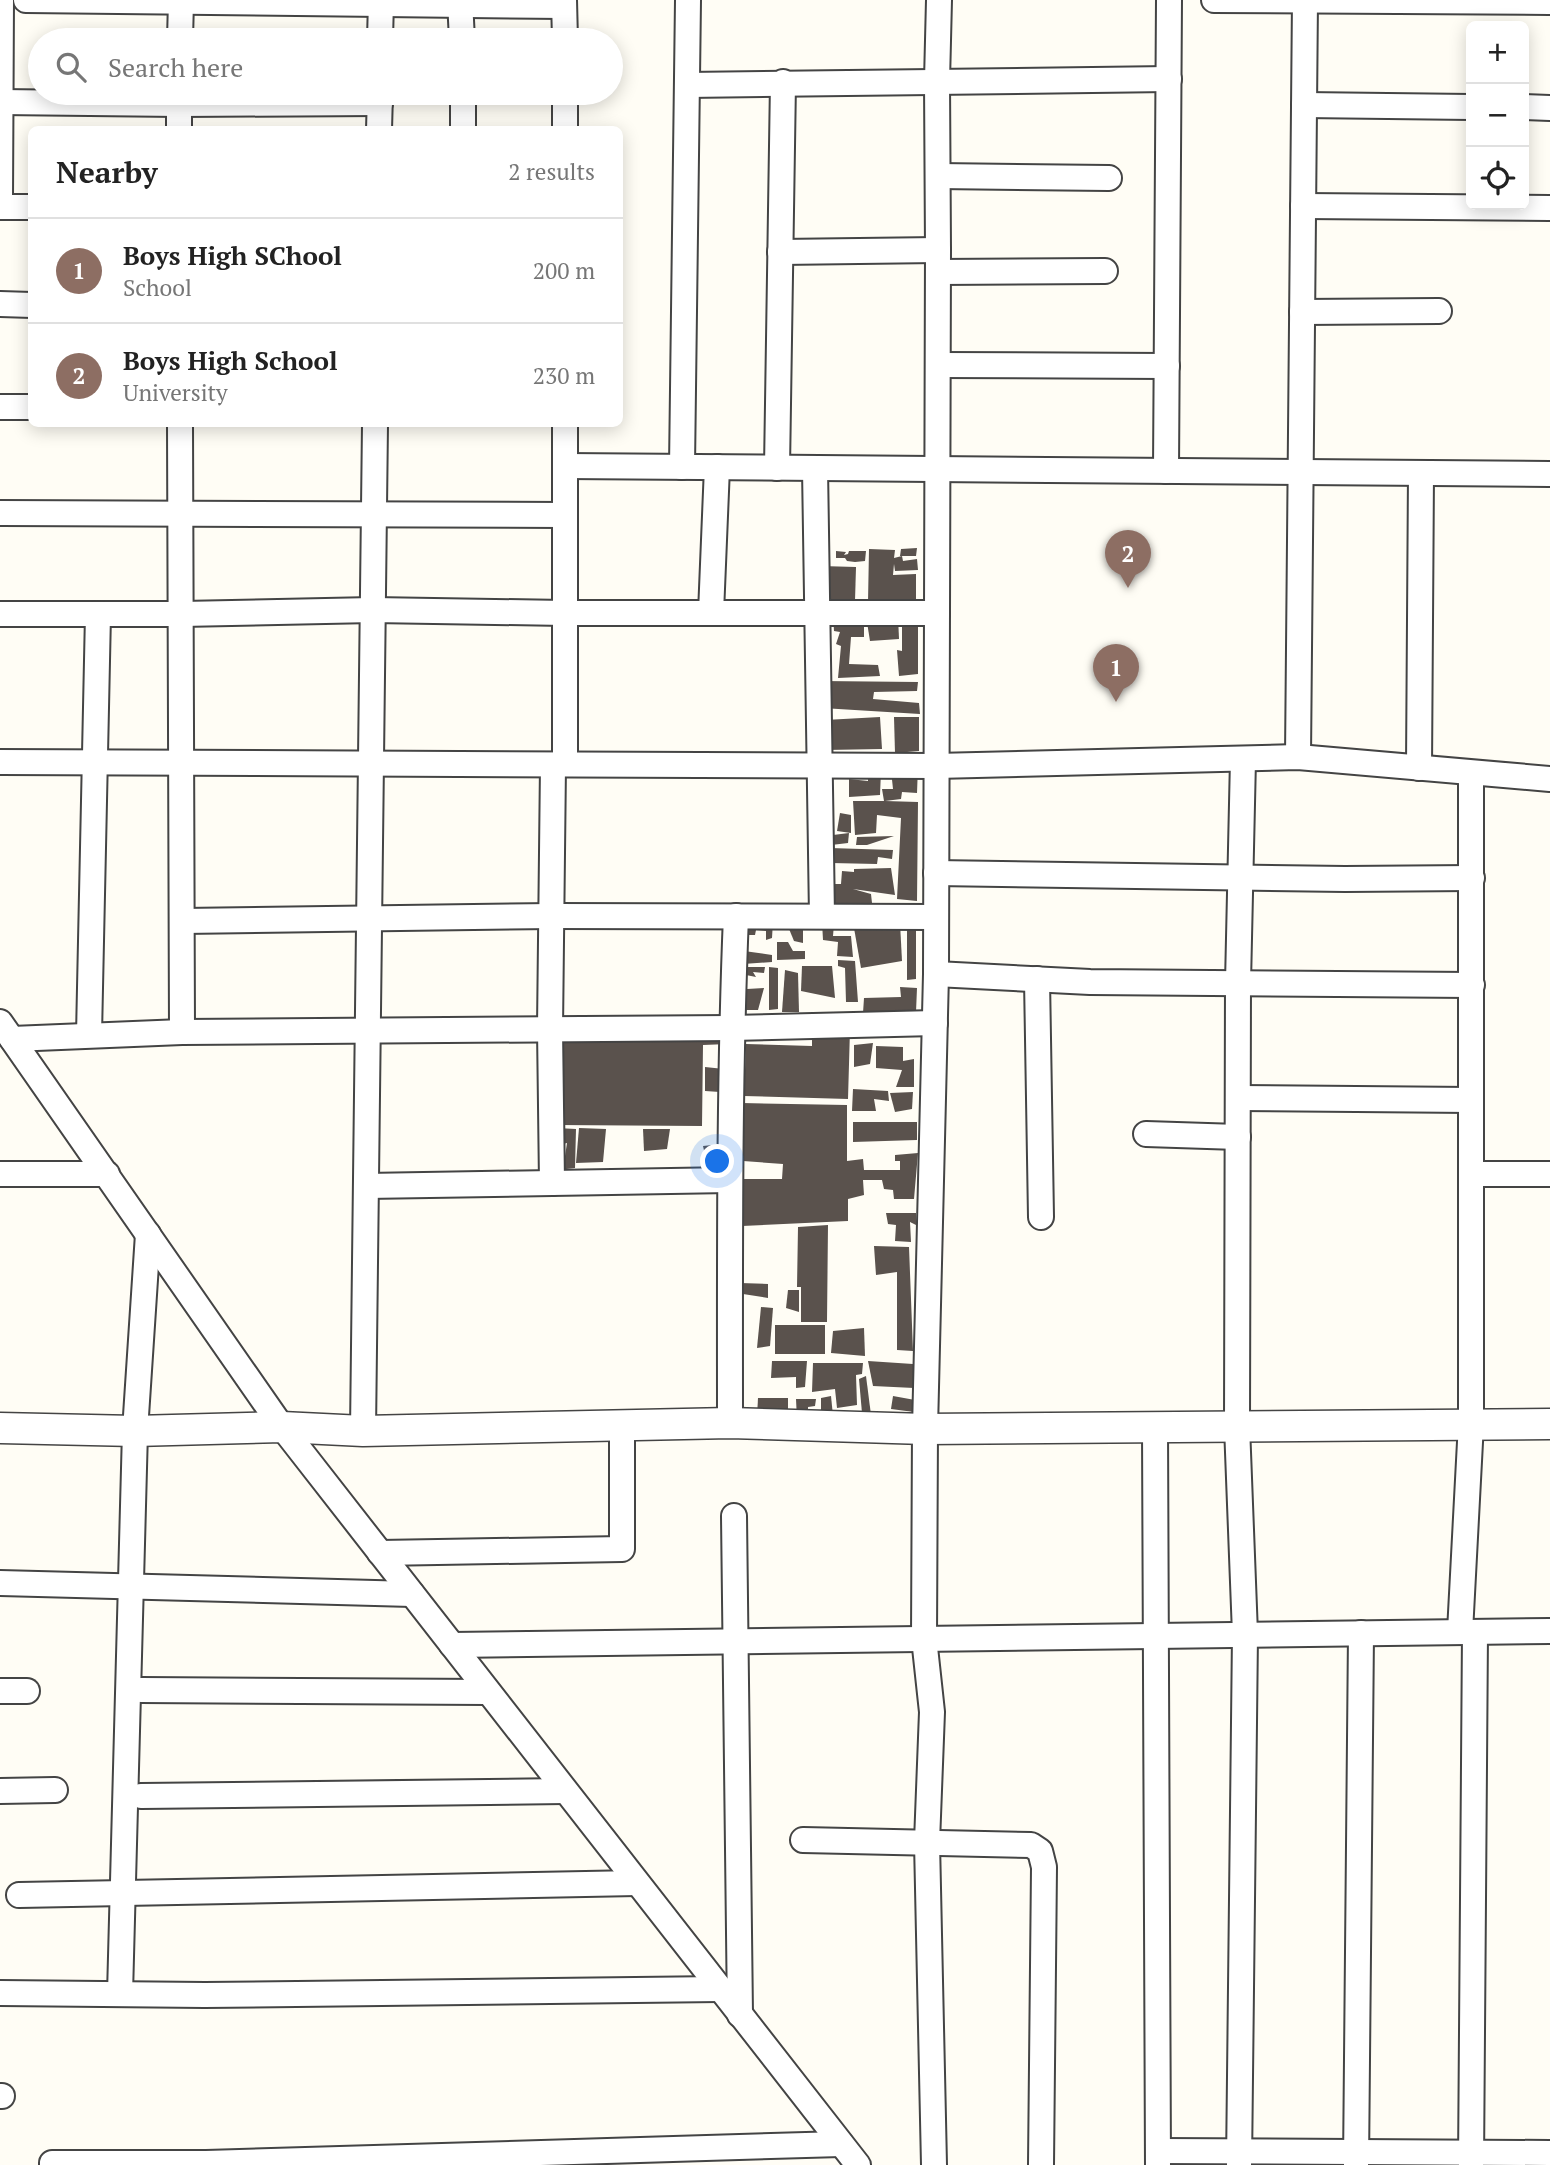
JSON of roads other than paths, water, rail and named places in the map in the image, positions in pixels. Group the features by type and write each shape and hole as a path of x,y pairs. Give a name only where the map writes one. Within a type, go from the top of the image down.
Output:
{"street":[{"path":"0,198 1,0"},
{"path":"26,0 564,3 565,28"},
{"path":"682,467 688,0"},
{"path":"933,2165 927,1842 932,1712 924,1638 925,1429 936,974 939,0"},
{"path":"1166,471 1169,0"},
{"path":"1214,0 1550,2"},
{"path":"1298,758 1305,0"},
{"path":"180,28 181,1"},
{"path":"380,28 381,2"},
{"path":"460,2 461,28"},
{"path":"687,85 1168,79"},
{"path":"777,468 783,82"},
{"path":"0,102 28,101"},
{"path":"179,105 179,126"},
{"path":"379,126 380,105"},
{"path":"463,105 463,126"},
{"path":"565,105 565,126"},
{"path":"1304,105 1466,107"},
{"path":"1529,107 1550,108"},
{"path":"938,176 1109,177"},
{"path":"0,206 28,207"},
{"path":"1303,206 1550,208"},
{"path":"780,252 1105,271"},
{"path":"0,304 28,305"},
{"path":"1302,312 1439,311"},
{"path":"938,365 1167,366"},
{"path":"0,407 28,407"},
{"path":"180,427 182,1031"},
{"path":"363,1430 376,427"},
{"path":"552,1183 550,1029 565,613 565,427"},
{"path":"565,466 1550,474"},
{"path":"711,613 717,467"},
{"path":"815,468 822,916"},
{"path":"1419,768 1421,473"},
{"path":"0,513 565,515"},
{"path":"0,614 373,610 937,613"},
{"path":"89,1035 98,614"},
{"path":"0,762 936,766 1298,758 1550,779"},
{"path":"1239,2158 1245,1634 1237,1426 1238,983 1243,759"},
{"path":"1471,773 1471,1423 1467,1632 1471,2158"},
{"path":"936,873 1472,878"},
{"path":"183,922 552,916 936,917"},
{"path":"730,1423 731,1028 736,916"},
{"path":"936,974 1090,982 1472,985"},
{"path":"1037,979 1041,1217"},
{"path":"6,1030 89,1035 182,1031 368,1032 935,1023"},
{"path":"6,1030 282,1427 858,2165"},
{"path":"1238,1098 1471,1100"},
{"path":"1146,1134 1238,1137"},
{"path":"0,1174 107,1174"},
{"path":"1471,1174 1550,1174"},
{"path":"366,1186 730,1180"},
{"path":"120,1994 135,1431 148,1234"},
{"path":"0,1428 135,1431 282,1427 363,1430 730,1423 925,1429 1550,1424"},
{"path":"380,1553 622,1549 622,1425"},
{"path":"1155,1427 1158,2158 1471,2158 1550,2153"},
{"path":"734,1516 740,2015"},
{"path":"0,1583 412,1594"},
{"path":"452,1645 1550,1631"},
{"path":"1356,2158 1361,1633"},
{"path":"0,1690 27,1691"},
{"path":"141,1690 488,1692"},
{"path":"0,1791 55,1790"},
{"path":"141,1796 565,1791"},
{"path":"803,1840 1031,1845 1041,1852 1044,1867 1041,2165"},
{"path":"19,1895 637,1882"},
{"path":"0,1993 205,1995 720,1989"},
{"path":"52,2165 732,2156 841,2144"}],"place":[{"name":"Boys High School","path":"1128,588"},
{"name":"Boys High SChool","path":"1116,702"}]}
